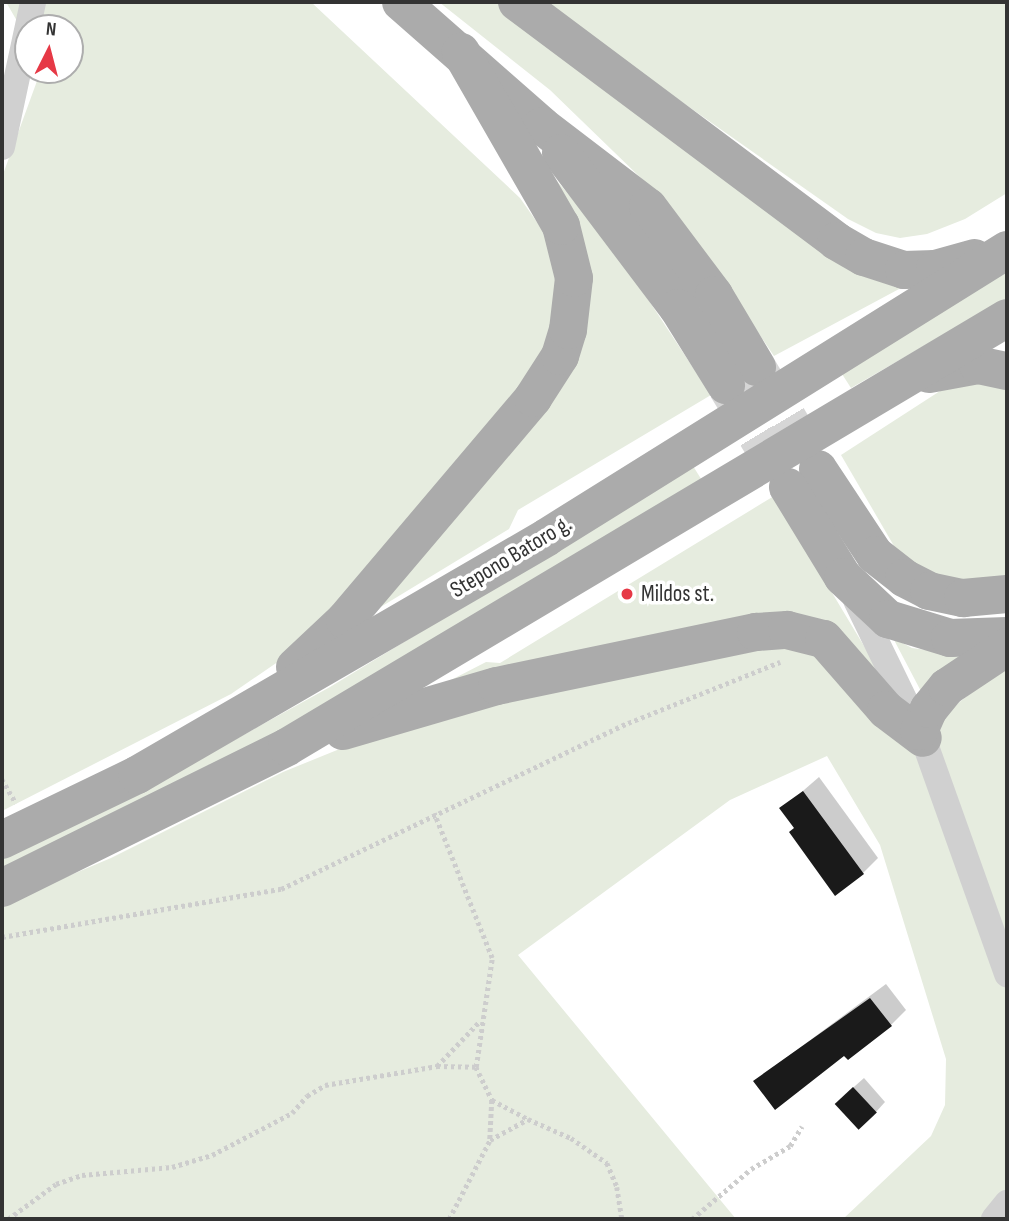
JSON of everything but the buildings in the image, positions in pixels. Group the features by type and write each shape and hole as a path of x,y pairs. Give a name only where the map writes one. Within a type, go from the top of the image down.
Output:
{"main road":[{"path":"401,2 542,126 648,207 714,295 741,376"},
{"path":"517,2 836,241 864,257 904,270 936,269 1007,250"},
{"path":"218,730 305,660 345,620 479,465 533,398 560,356 568,330 574,278 561,226 461,52"},
{"name":"Stepono Batoro g.","path":"2,840 218,730 547,537 1007,250"},
{"path":"2,888 287,747 1007,318"},
{"path":"891,388 944,369 978,365 1007,371"},
{"path":"1007,594 963,598 929,591 904,578 875,555 803,478 843,577 870,607 911,628 974,640 1007,636"},
{"path":"287,747 497,686 756,632 787,630 824,639 886,710 921,735 929,709 947,687 1007,647"}],"street":[{"path":"2,147 33,2"},
{"path":"843,577 921,735 1007,974"},
{"path":"995,1219 1007,1203"}],"path":[{"path":"2,937 281,889 434,813 628,723 794,659"},
{"path":"434,813 492,958 480,1022 476,1067 492,1100 490,1140 449,1219"},
{"path":"437,1066 480,1022"},
{"path":"8,1219 56,1184 82,1175 172,1167 212,1155 292,1113 307,1096 325,1085 437,1066 476,1067"},
{"path":"492,1100 571,1138 607,1163 617,1186 622,1219"},
{"path":"490,1140 528,1119"},
{"path":"692,1219 751,1169 790,1146 802,1126"}],"shaded area":[{"path":"6,2 311,2 520,198 558,252 553,346 301,646 231,694 2,811 2,177 36,84 84,84 84,14 14,16"},
{"path":"439,2 495,2 508,8 914,281 774,356 700,247 645,182 550,90"},
{"path":"540,2 1007,2 1007,193 965,219 927,234 900,238 876,233 848,219"},
{"path":"532,152 613,246 711,395 518,510 509,529 351,625 573,341"},
{"path":"1007,268 1007,298 851,388 842,374"},
{"path":"977,380 1007,388 1007,576 948,581 920,570 894,546 841,455 940,391"},
{"path":"693,466 703,482 171,794 2,873 2,855 182,769 330,687"},
{"path":"774,496 897,701 830,633 418,697 486,662 500,663"},
{"path":"893,638 912,648 970,656 924,697"},
{"path":"795,643 939,718 1007,665 1007,1219 843,1219 931,1136 945,1105 946,1059 880,845 827,756 730,800 518,955 736,1219 2,1219 2,904 111,858 283,772 411,720"}],"tunnel":[{"path":"758,369 818,469"},
{"path":"727,387 788,487"}],"place":[{"name":"Mildos st.","path":"627,594"}]}
